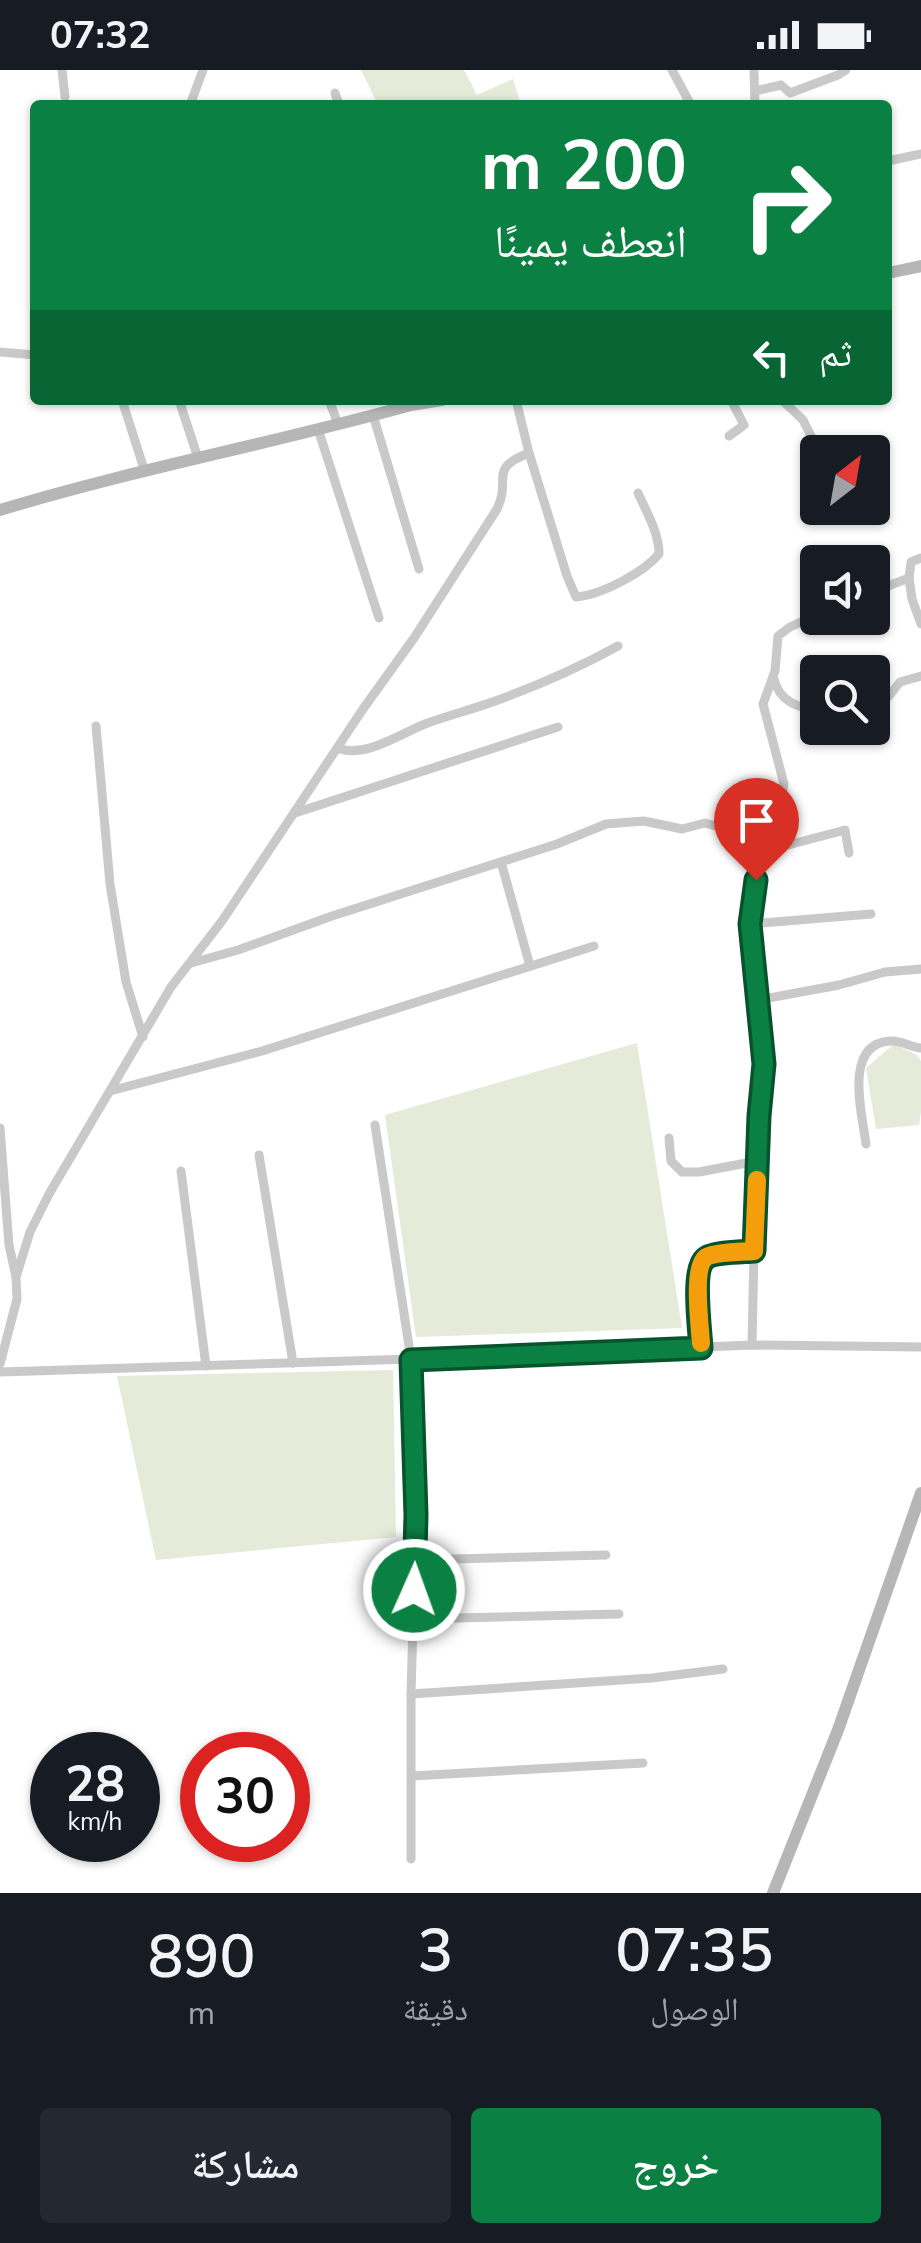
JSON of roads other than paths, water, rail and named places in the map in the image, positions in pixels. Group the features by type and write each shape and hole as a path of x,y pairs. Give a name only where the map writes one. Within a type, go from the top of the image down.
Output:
{"street":[{"path":"62,70 65,96"},
{"path":"192,100 203,70"},
{"path":"672,70 687,100"},
{"path":"754,70 755,100"},
{"path":"756,91 781,84 790,94 846,70"},
{"path":"335,93 337,100"},
{"path":"892,160 921,154"},
{"path":"892,272 921,266"},
{"path":"0,352 30,354"},
{"path":"124,405 146,472"},
{"path":"181,405 198,458"},
{"path":"331,405 338,424"},
{"path":"0,510 76,487 411,405"},
{"path":"517,405 571,587 579,598 634,575 659,554 659,544 638,493"},
{"path":"729,436 744,425 734,405"},
{"path":"788,405 804,420 811,435"},
{"path":"373,416 419,569"},
{"path":"318,429 379,618"},
{"path":"16,1276 30,1232 49,1194 171,988 222,922 497,509 505,466 529,453"},
{"path":"921,558 910,562 909,578 921,624"},
{"path":"890,585 909,578"},
{"path":"188,964 557,844 606,824 644,821 682,829 705,823 726,826 769,805 782,794 784,784 763,704 774,676 780,634 800,623"},
{"path":"338,748 356,751 375,746 425,724 500,700 618,646"},
{"path":"774,676 782,696 800,707"},
{"path":"890,695 902,680 921,676"},
{"path":"96,726 110,884 126,982 143,1037"},
{"path":"294,813 558,727"},
{"path":"752,1344 764,1064 750,924 756,880 763,860 773,850 846,830 849,852"},
{"path":"502,862 530,966"},
{"path":"750,924 870,914"},
{"path":"110,1091 262,1052 594,946"},
{"path":"758,1000 839,986 885,972 921,969"},
{"path":"866,1144 861,1059 868,1050 884,1042 896,1040 921,1048"},
{"path":"375,1125 411,1360 416,1515 411,1859"},
{"path":"0,1128 17,1299 0,1364"},
{"path":"669,1138 671,1161 682,1172 758,1161"},
{"path":"260,1155 293,1363"},
{"path":"181,1171 206,1366"},
{"path":"701,1348 698,1285 702,1262 708,1256 754,1251"},
{"path":"0,1372 411,1360 752,1344 921,1347"},
{"path":"773,1893 838,1730 921,1492"},
{"path":"414,1560 606,1554"},
{"path":"413,1619 619,1614"},
{"path":"411,1694 723,1669"},
{"path":"412,1776 643,1763"}]}
